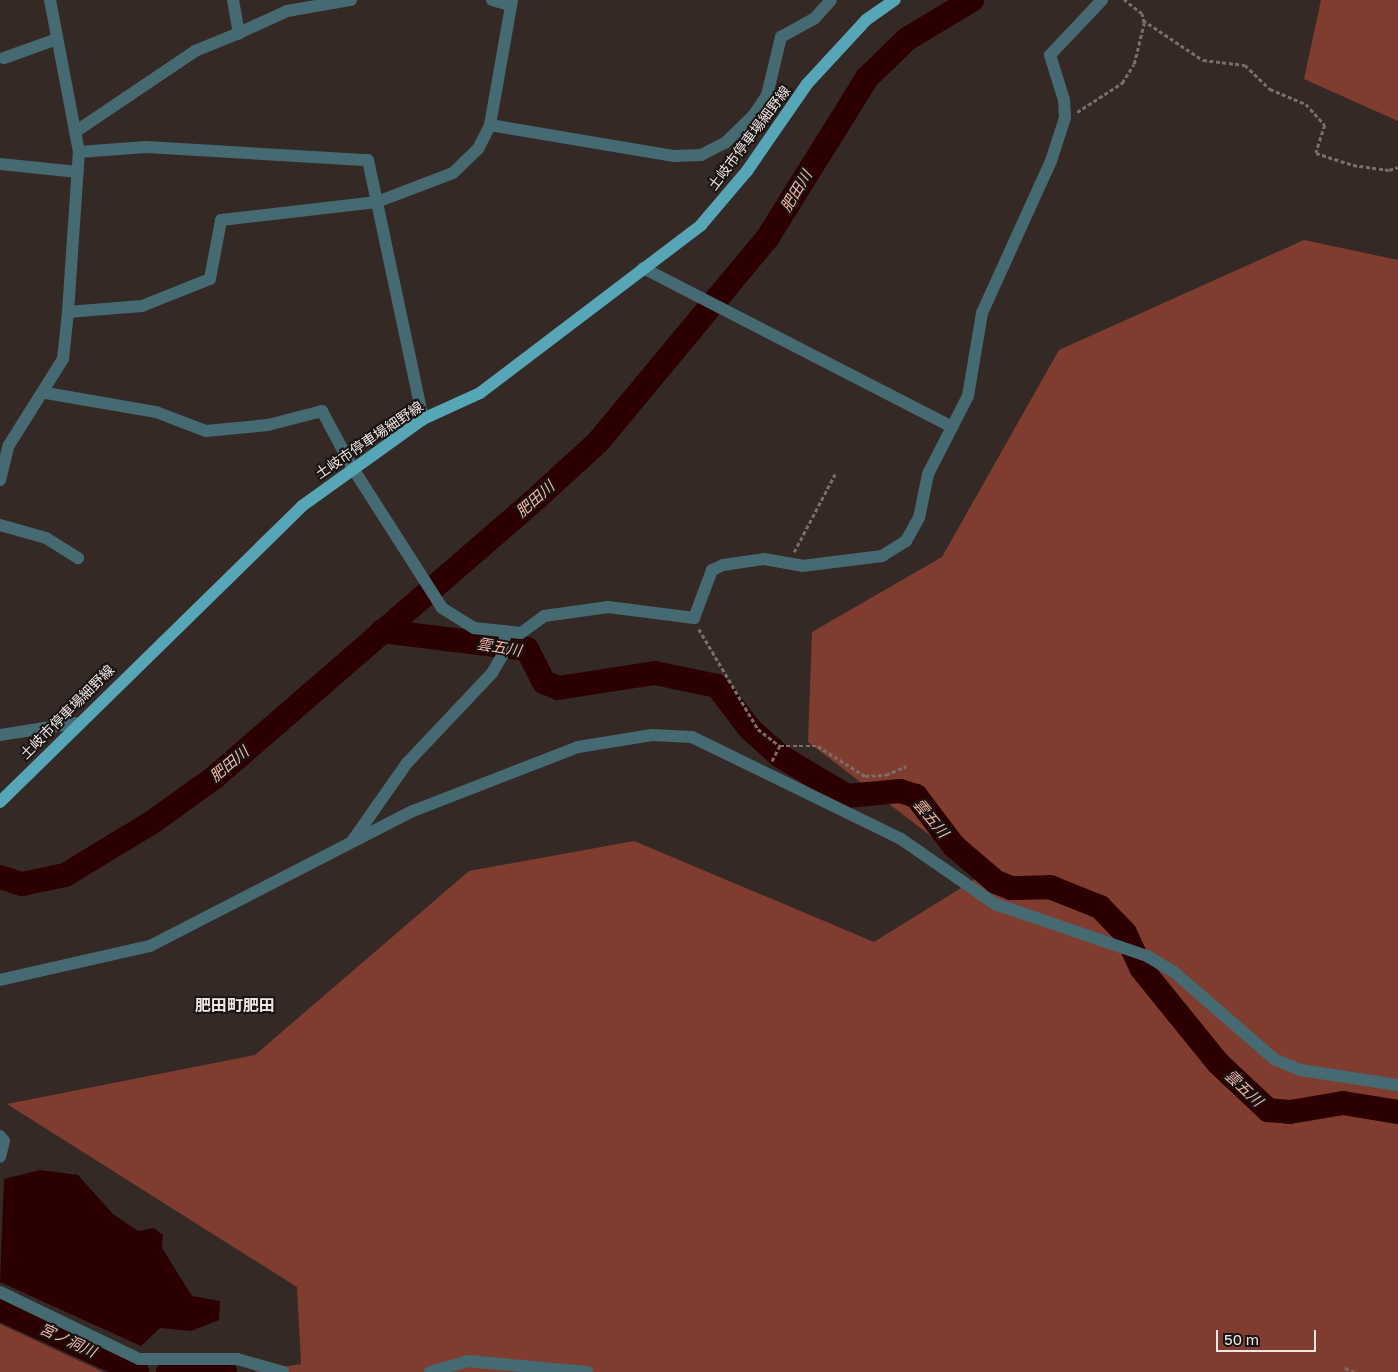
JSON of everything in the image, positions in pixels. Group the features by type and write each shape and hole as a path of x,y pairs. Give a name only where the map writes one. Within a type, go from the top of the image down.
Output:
{"main road":[{"name":"土岐市停車場細野線","path":"0,802 75,723 302,506 352,467 423,419 480,393 701,225 746,171 807,84 866,20 895,0"}],"street":[{"path":"0,480 9,445 46,393 63,359 68,312 79,152 50,0"},
{"path":"233,0 239,33"},
{"path":"75,132 195,51 314,2 351,0"},
{"path":"68,312 142,306 210,279 221,220 378,202 453,173 478,149 490,124 511,3 492,0"},
{"path":"490,124 674,156 701,155 725,143 753,116 768,95 781,36 814,19 831,0"},
{"path":"46,393 156,412 206,430 268,424 322,411 352,467 442,608 474,628 506,633 521,632 544,616 608,607 694,618 712,570 749,559 790,566 882,556 906,541 920,518 928,474 968,396 982,312 1035,200 1065,118 1064,100 1050,55 1102,0"},
{"path":"4,58 57,39"},
{"path":"79,152 146,147 368,160 423,419"},
{"path":"0,164 78,172"},
{"path":"643,268 738,319 953,427"},
{"path":"0,525 46,538 78,558"},
{"path":"353,840 407,763 502,656 506,633"},
{"path":"0,735 75,723"},
{"path":"0,980 150,946 353,840 413,811 578,746 610,739 692,737 902,839 974,894 1114,946 1147,956 1174,972 1274,1059 1300,1070 1398,1085"},
{"path":"0,1136 4,1141 0,1157"},
{"path":"0,1292 139,1359 238,1359 283,1372"},
{"path":"430,1372 468,1361 587,1372"}],"path":[{"path":"1124,0 1134,5 1143,20 1203,60 1245,65 1270,89 1306,104 1325,125 1316,153 1353,165 1389,170 1398,167"},
{"path":"1065,118 1126,78 1143,38 1143,20"},
{"path":"790,566 804,526 835,474"},
{"path":"694,618 758,729 780,746 818,746 865,776 886,776 906,766"},
{"path":"768,773 780,746"},
{"path":"1345,1368 1354,1372"}],"shaded area":[{"path":"1321,0 1398,0 1398,121 1304,79"},
{"path":"1304,240 1398,260 1398,1372 253,1372 301,1364 297,1287 7,1104 255,1055 469,871 634,841 874,942 982,875 808,742 812,632 942,557 1059,350"},
{"path":"40,1170 78,1175 113,1214 138,1231 154,1228 163,1235 162,1248 192,1296 220,1301 219,1320 191,1331 160,1328 141,1346 0,1282 4,1179"},
{"path":"0,1324 103,1372 0,1372"}],"waterway":[{"name":"肥田川","path":"0,877 22,884 65,875 151,823 215,777 529,505 598,442 768,237 867,78 907,39 972,0"},
{"name":"雲五川","path":"382,631 527,649 544,682 558,688 655,673 717,686 750,729 780,756 847,796 900,791 916,796 954,846 996,882 1011,888 1050,887 1100,907 1125,933 1141,968 1218,1063 1268,1110 1290,1112 1343,1103 1398,1112"},
{"name":"宮ノ洞川","path":"0,1309 137,1372"},
{"name":"宮ノ洞川","path":"168,1372 225,1372"}],"district":[{"name":"肥田町肥田","path":"235,1005"}]}
